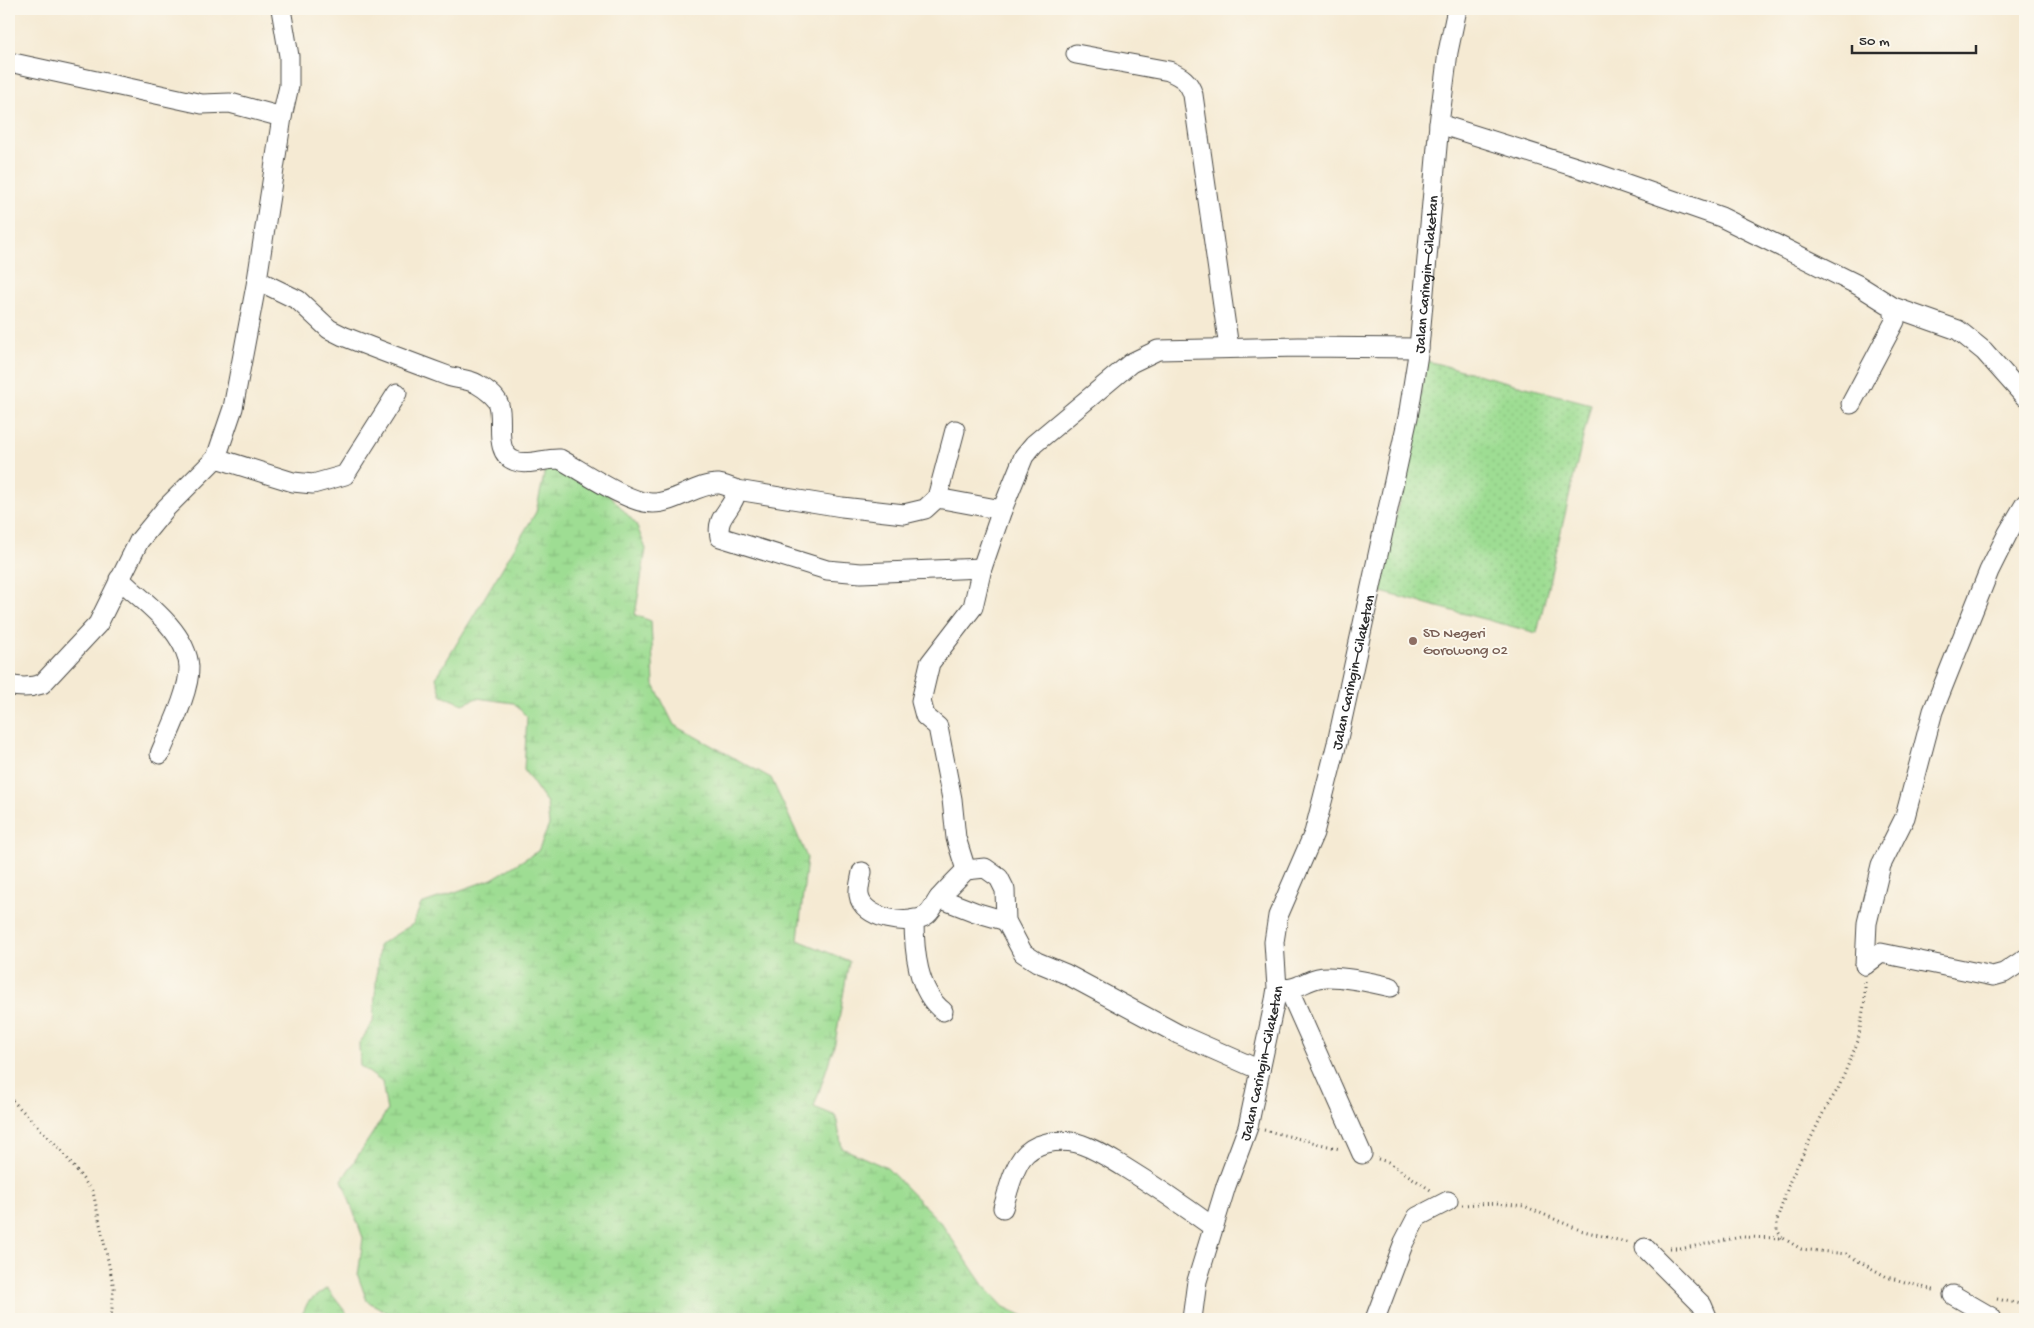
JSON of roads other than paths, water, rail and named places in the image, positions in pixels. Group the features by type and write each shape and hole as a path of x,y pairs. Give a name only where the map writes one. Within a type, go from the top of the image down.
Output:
{"street":[{"path":"9,685 18,688 42,684 98,624 139,541 166,508 216,458 233,408 257,280 282,117 289,86 289,56 281,9"},
{"name":"Jalan Caringin–Cilaketan","path":"1192,1319 1196,1281 1212,1227 1248,1127 1260,1070 1283,989 1274,942 1278,916 1314,833 1337,743 1408,418 1419,348 1439,124 1448,52 1457,9"},
{"path":"1076,54 1169,71 1181,76 1190,85 1193,95 1229,348"},
{"path":"9,62 202,104 230,103 282,117"},
{"path":"1439,124 1598,174 1721,216 1858,285 1893,307 1958,330 1984,350 2025,397"},
{"path":"257,280 298,300 329,329 451,377 476,383 499,404 501,443 507,455 513,461 525,464 548,458 560,459 624,495 651,504 720,484 737,490 842,507 904,514 925,509 938,498 955,430"},
{"path":"1851,404 1895,321 1893,307"},
{"path":"966,870 956,838 952,799 938,727 925,716 921,701 930,663 973,607 982,568 1002,510 1024,456 1034,444 1131,363 1158,350 1419,348"},
{"path":"216,458 293,482 313,484 345,475 397,393"},
{"path":"737,490 735,501 722,518 718,527 720,537 726,540 827,570 861,573 982,568"},
{"path":"938,498 1002,510"},
{"path":"2025,504 1989,571 1932,711 1905,817 1881,865 1867,923 1865,965 1881,953 1993,976 2004,973 2025,959"},
{"path":"120,579 164,619 183,646 188,658 190,669 184,696 160,754"},
{"path":"862,872 859,896 865,908 875,916 890,920 914,919 925,916 939,898 966,870 985,868 999,878 1005,890 1006,921 1023,953 1178,1034 1260,1070"},
{"path":"939,898 975,912 1006,921"},
{"path":"914,919 915,956 933,1003 943,1011"},
{"path":"1362,1154 1283,989 1320,977 1362,980 1391,987"},
{"path":"1004,1208 1014,1172 1022,1158 1039,1144 1067,1142 1100,1152 1153,1184 1212,1227"},
{"path":"1376,1319 1404,1242 1417,1217 1448,1201"},
{"path":"1645,1248 1702,1304 1708,1319"},
{"path":"1953,1294 1992,1319"}],"place":[{"name":"SD Negeri Gorowong 02","path":"1413,641"}]}
